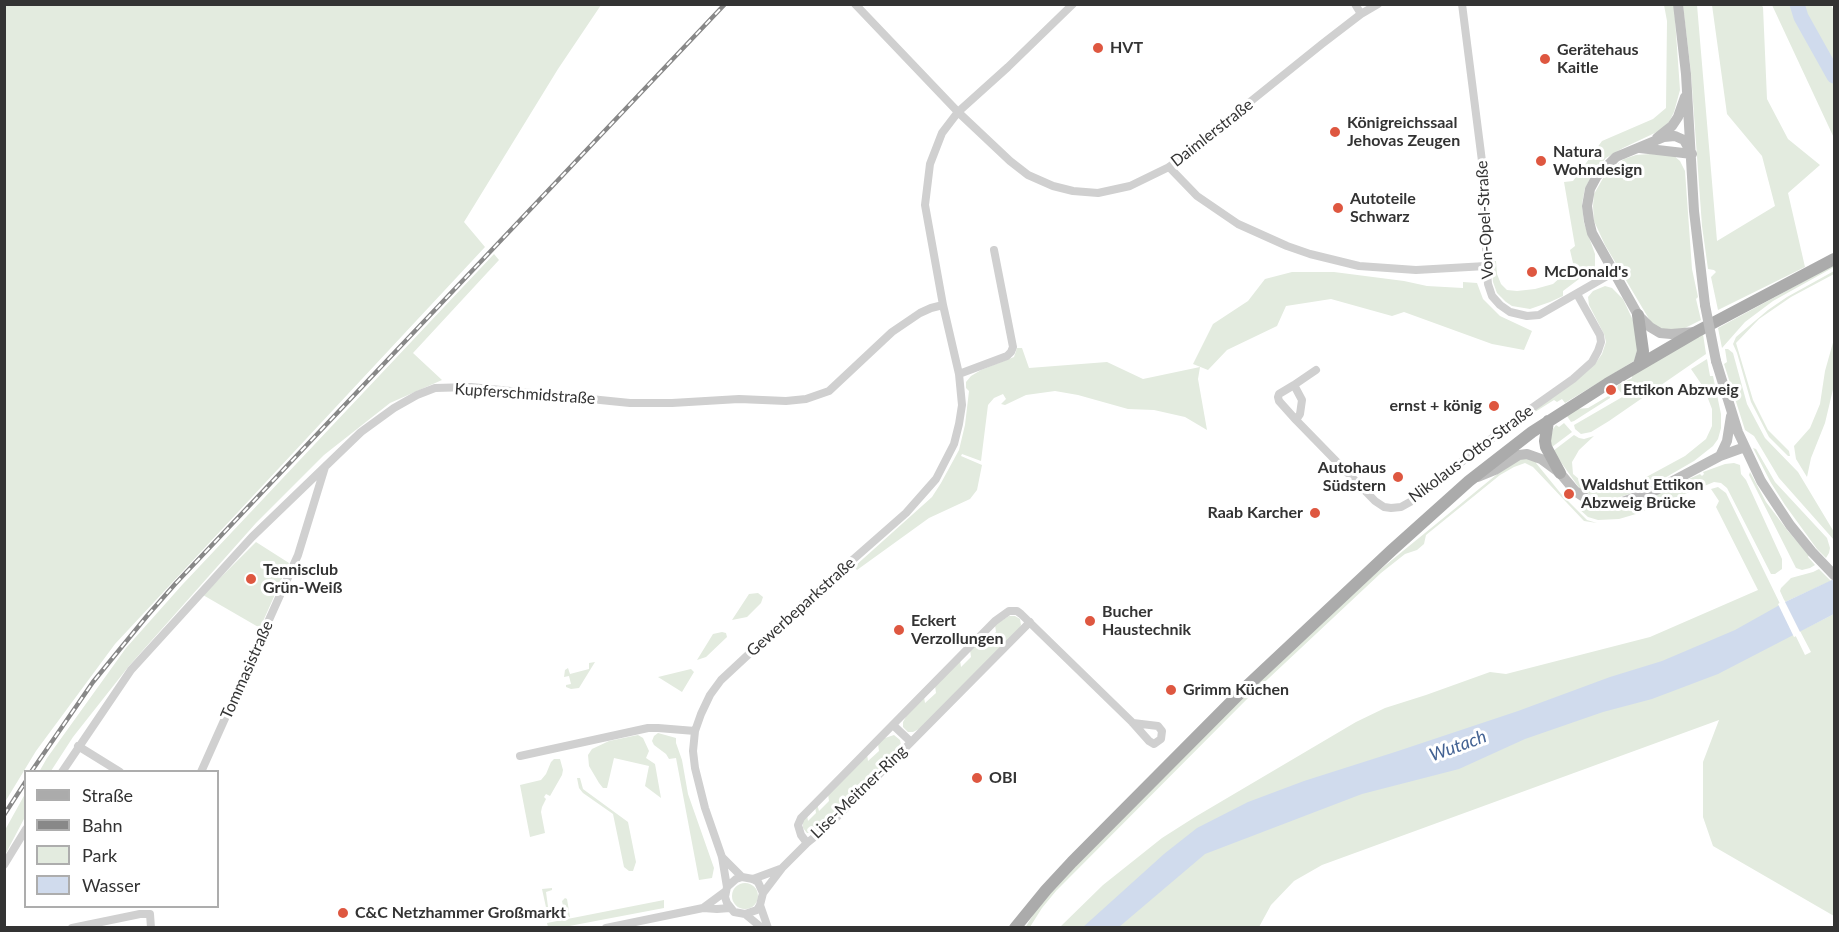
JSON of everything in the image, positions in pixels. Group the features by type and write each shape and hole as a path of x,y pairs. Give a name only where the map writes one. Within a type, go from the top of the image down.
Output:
{"main road":[{"path":"1678,4 1692,154 1694,211 1716,361 1744,447 1775,504 1812,552 1834,575"},
{"path":"1687,92 1678,117 1672,126 1655,140 1626,152 1608,164 1597,176 1587,206 1592,233 1638,315 1660,333 1696,332"},
{"path":"1655,140 1675,136 1684,140 1692,154"},
{"path":"1640,148 1692,154"},
{"path":"1015,927 1072,862 1246,687 1390,551 1469,481 1558,415 1639,365 1834,259"},
{"path":"1638,315 1643,351 1639,365"},
{"path":"1720,456 1727,441 1731,412"},
{"path":"1558,415 1545,436 1546,447 1560,473 1575,491 1593,503 1604,505 1630,501 1720,456 1744,447"},
{"path":"1469,481 1495,470 1519,455 1527,454 1541,459 1560,473"}],"street":[{"name":"Daimlerstraße","path":"855,4 958,112 1010,161 1028,175 1053,186 1072,191 1098,193 1130,186 1169,167 1361,14 1378,4"},
{"path":"958,112 1073,4"},
{"path":"1355,4 1361,14"},
{"name":"Von-Opel-Straße","path":"1462,4 1483,169 1486,266 1492,296 1504,309 1515,314 1539,315 1614,272"},
{"name":"Gewerbeparkstraße","path":"730,908 727,903 722,857 698,785 693,751 695,731 710,695 721,680 794,612 906,513 936,479 954,444 962,405 959,374 943,305 925,205 930,164 942,133 958,112"},
{"path":"1169,167 1197,196 1238,224 1310,255 1359,266 1416,270 1486,266"},
{"path":"959,374 1007,356 1013,347 994,250"},
{"name":"Nikolaus-Otto-Straße","path":"1316,370 1279,394 1279,401 1375,501 1384,507 1401,507 1573,379 1592,362 1601,342 1600,335 1577,294"},
{"name":"Kupferschmidstraße","path":"63,770 131,670 252,537 361,432 394,408 417,395 435,388 471,387 630,403 806,399 829,391 892,332 920,313 943,305"},
{"path":"1294,385 1302,400 1302,408 1296,420"},
{"name":"Tommasistraße","path":"201,770 298,555 325,465"},
{"name":"Lise-Meitner-Ring","path":"763,893 782,868 827,827 1030,622 1017,611 1009,611 995,621 801,818 798,825 807,843"},
{"path":"1030,622 1133,723"},
{"name":"Lise-Meitner-Ring","path":"893,725 910,742"},
{"path":"520,756 648,728 695,731"},
{"path":"78,746 118,770"},
{"path":"4,865 24,832"},
{"name":"Gewerbeparkstraße","path":"722,857 742,877"},
{"name":"Lise-Meitner-Ring","path":"753,879 782,868"},
{"path":"703,908 727,889 731,882 742,877 753,879 758,882 763,893 760,905 768,927"},
{"path":"606,927 703,908 730,908 734,912 746,914 751,913 760,905"},
{"path":"72,927 151,910 151,927"},
{"path":"746,914 762,927"}],"green space":[{"path":"5,4 601,5 558,69 464,222 485,247 115,644 36,751 5,802"},
{"path":"1664,5 1674,5 1680,90 1669,122 1659,131 1606,158 1594,172 1585,188 1582,204 1584,223 1595,254 1595,267 1563,291 1563,296 1530,309 1512,306 1497,293 1493,282 1491,261 1496,261 1497,274 1501,284 1507,290 1535,289 1553,284 1571,268 1573,263 1570,250 1575,246 1564,182 1573,181 1602,141 1653,119 1666,108 1667,21"},
{"path":"1683,5 1697,5 1717,241 1775,206 1762,156 1727,114 1712,5 1761,5 1763,7 1767,99 1788,139 1820,165 1788,193 1805,267 1718,310 1711,277 1716,272 1708,269 1702,226 1691,73"},
{"path":"1772,5 1831,5 1834,11 1834,138"},
{"path":"1650,154 1673,155 1680,161 1685,171 1692,269 1701,320 1681,330 1664,330 1652,324 1605,245 1594,221 1594,194 1606,173 1624,159"},
{"path":"494,254 499,260 413,353 442,380 390,403 324,455 256,523 129,666 73,737 52,770 40,770 126,648 182,585"},
{"path":"1834,265 1773,301 1745,322 1722,348 1718,328"},
{"path":"1834,271 1834,274 1791,297 1759,319 1736,343 1753,400 1768,430 1789,451 1790,456 1788,456 1769,437 1751,402 1733,344 1736,337 1768,310"},
{"path":"1292,272 1334,272 1427,286 1463,288 1463,282 1477,283 1483,299 1500,316 1532,331 1524,350 1492,344 1404,312 1392,316 1331,299 1286,306 1277,326 1227,350 1208,370 1193,364 1213,324 1248,301 1265,279"},
{"path":"1605,286 1612,288 1623,299 1638,331 1640,340 1634,361 1565,403 1562,399 1557,402 1554,400 1527,417 1524,416 1595,364 1602,354 1606,342 1589,305 1588,297 1593,291"},
{"path":"1703,334 1706,354 1591,432 1581,434 1575,429 1574,425 1624,396 1617,388 1618,385"},
{"path":"1834,339 1834,385 1825,423 1811,458 1807,477 1796,459 1794,446 1810,428 1820,404 1825,371"},
{"path":"1017,348 1022,348 1029,368 1107,362 1143,379 1200,367 1198,379 1207,430 1185,417 1154,410 1128,409 1078,395 1055,391 1026,395 1005,405 1001,404 1006,399 1003,394 994,398 988,405 981,461 962,454 961,456 982,465 977,490 970,499 929,518 857,570 854,567 932,497 941,483 959,450 969,391 966,388 966,382 981,370 1014,357"},
{"path":"1725,349 1733,353 1747,404 1765,438 1798,472 1834,532 1834,540 1779,478 1754,436 1745,430 1724,364 1727,362"},
{"path":"1707,359 1721,414 1721,428 1713,446 1694,461 1656,483 1617,498 1595,497 1580,489 1553,451 1574,435 1584,439 1594,436 1579,450 1572,462 1573,474 1592,490 1606,492 1639,481 1685,456 1706,439 1712,426 1712,409 1704,388 1691,369"},
{"path":"1610,395 1610,398 1574,421 1571,422 1567,416 1577,409 1588,408"},
{"path":"1564,423 1572,432 1552,447 1550,442 1553,429 1556,425 1559,427"},
{"path":"1753,448 1756,449 1775,482 1827,538 1830,548 1826,558 1785,505"},
{"path":"1523,458 1537,461 1536,463 1562,495 1587,520 1597,523 1584,521 1533,467 1525,463 1500,475 1426,535 1424,544 1417,550 1405,554 1381,573 1253,693 1056,891 1030,927 1025,928 1051,891 1250,690 1376,573 1512,462"},
{"path":"1734,463 1740,465 1741,474 1746,480 1782,559 1782,569 1775,574 1771,574 1727,488 1721,483 1714,482 1619,519 1598,520 1588,517 1578,508 1581,502 1591,506 1632,504 1700,474 1702,476 1703,472"},
{"path":"1750,472 1766,502 1815,565 1802,570 1796,568 1749,475"},
{"path":"1718,487 1726,493 1805,655 1811,652 1800,631 1834,614 1834,916 1713,846 1703,817 1703,762 1719,720 1322,865 1294,881 1271,905 1259,927 1059,928 1103,885 1162,838 1356,722 1385,708 1490,672 1506,674 1650,637 1758,590 1716,507 1719,501 1711,489"},
{"name":"Tennisclub Grün-Weiß","path":"256,542 289,563 260,628 203,595"},
{"path":"1819,569 1831,581 1785,602 1780,591 1791,578"},
{"path":"758,593 763,597 761,603 747,617 732,620 749,594"},
{"path":"1009,616 1020,619 1021,625 1017,632 923,727 908,732 903,727 903,722 908,713 924,697 925,703 936,693 935,686 960,660 961,667 971,657 970,650 984,636 986,642 996,632 995,625"},
{"path":"726,633 727,637 706,657 697,660 713,634"},
{"path":"595,662 579,688 566,687 571,684 569,676 564,677 565,670 568,668 570,674 589,669 589,663"},
{"path":"691,669 694,672 682,692 658,677"},
{"path":"658,733 676,738 688,794 714,868 712,878 699,880 676,758 669,759 654,745 652,741"},
{"path":"638,735 643,738 649,751 646,758 655,764 661,798 645,786 649,766 614,758 607,788 603,788 589,766 588,755 592,749 609,741"},
{"path":"894,735 900,740 901,745 895,754 821,829 807,833 803,828 803,821 807,815 808,821 816,813 815,806 817,804 819,811 829,801 828,794 867,754 868,761 879,751 878,744"},
{"path":"554,759 560,759 563,770 550,796 546,794 544,797 546,799 541,812 545,833 530,837 520,785 541,780"},
{"path":"577,778 580,778 583,789 628,822 636,862 633,871 624,867 613,814 583,793 579,788"},
{"path":"24,796 24,819 5,855 5,830"},
{"path":"745,883 754,887 758,896 754,905 745,909 736,905 732,896 736,887"},
{"path":"552,888 546,892 549,914 557,913 559,917 565,916 562,901 565,898 570,917 549,921 542,889"},
{"path":"664,900 664,908 564,927 548,927 547,923"}],"water":[{"name":"Wutach","path":"1834,579 1834,614 1718,674 1652,699 1603,712 1525,739 1459,769 1362,794 1205,854 1119,927 1082,928 1164,854 1197,828 1248,802 1304,781 1662,661 1735,630 1785,602"}],"pier":[{"path":"1784,600 1801,634 1794,637 1778,604"}],"waterway":[{"path":"1797,4 1801,17 1834,76"}],"railway":[{"path":"32,770 93,682 176,583 725,4"},
{"path":"4,815 24,784"}],"place":[{"name":"HVT","path":"1098,48"},
{"name":"Gerätehaus Kaitle","path":"1545,59"},
{"name":"Königreichssaal Jehovas Zeugen","path":"1335,132"},
{"name":"Natura Wohndesign","path":"1541,161"},
{"name":"Autoteile Schwarz","path":"1338,208"},
{"name":"McDonald's","path":"1532,272"},
{"name":"Ettikon Abzweig","path":"1611,390"},
{"name":"ernst + könig","path":"1494,406"},
{"name":"Autohaus Südstern","path":"1398,477"},
{"name":"Waldshut Ettikon Abzweig Brücke","path":"1569,494"},
{"name":"Raab Karcher","path":"1315,513"},
{"name":"Tennisclub Grün-Weiß","path":"251,579"},
{"name":"Bucher Haustechnik","path":"1090,621"},
{"name":"Eckert Verzollungen","path":"899,630"},
{"name":"Grimm Küchen","path":"1171,690"},
{"name":"OBI","path":"977,778"},
{"name":"C&C Netzhammer Großmarkt","path":"343,913"}]}
